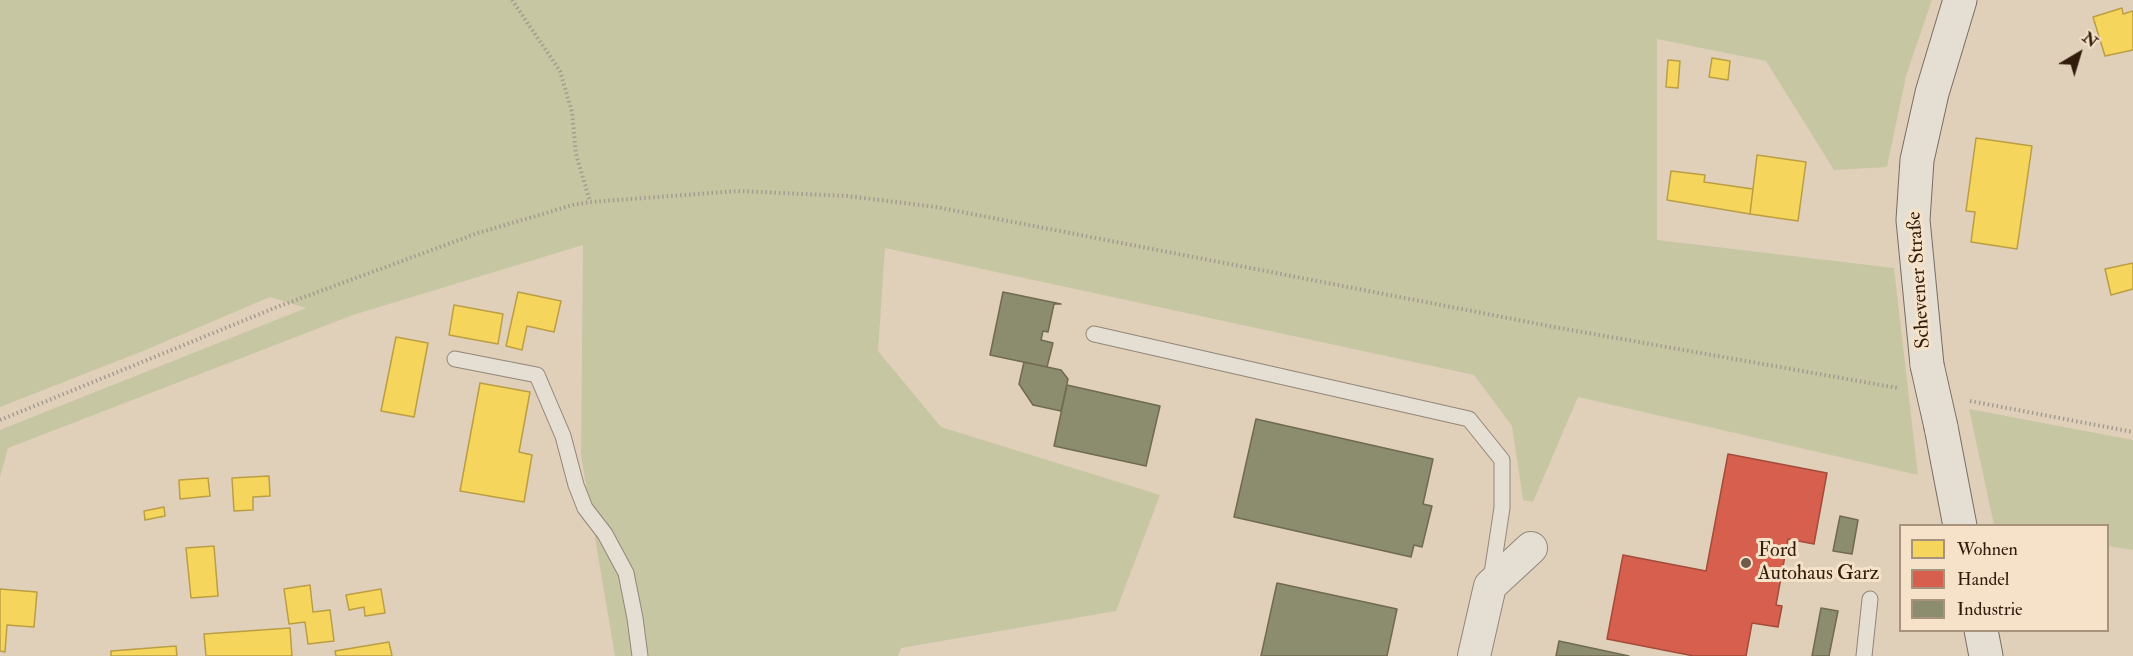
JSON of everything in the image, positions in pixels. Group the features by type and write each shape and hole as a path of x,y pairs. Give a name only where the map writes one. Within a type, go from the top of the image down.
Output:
{"main road":[{"name":"Schevener Straße","path":"1960,0 1932,93 1917,160 1912,220 1927,365 1960,524"},
{"path":"1981,632 1986,656"}],"street":[{"path":"1474,656 1490,586 1531,548"}],"lane":[{"path":"1094,334 1469,419 1502,460 1502,508 1490,586"},
{"path":"455,359 537,375 563,436 585,508 605,534 626,573 640,656"},
{"path":"1864,656 1870,599"}],"path":[{"path":"512,0 560,71 572,112 576,154 590,202"},
{"path":"0,420 288,303 478,232 590,202 738,191 848,196 936,207 1554,327 1902,389"},
{"path":"1960,399 2133,432"}],"green space":[{"path":"0,0 1932,0 1906,76 1887,167 1834,170 1766,61 1657,39 1657,240 1894,268 1918,475 1578,397 1533,502 1523,500 1512,426 1474,375 885,248 878,351 941,427 1160,495 1116,611 901,648 898,656 615,656 581,455 583,245 353,315 8,448 0,477 0,430 306,308 270,297 143,351 0,407"},
{"path":"1969,409 2133,440 2133,550 2109,546 2109,524 1994,524"}],"building: Wohnen":[{"path":"2122,8 2123,14 2133,11 2133,50 2105,56 2093,17"},
{"path":"1712,58 1730,61 1728,80 1709,77"},
{"path":"1668,60 1680,61 1678,88 1666,87"},
{"path":"1976,138 2032,146 2017,249 1971,242 1975,212 1966,211"},
{"path":"1757,155 1806,162 1798,221 1750,214"},
{"path":"1671,171 1705,175 1704,182 1753,189 1750,214 1667,200"},
{"path":"2133,263 2133,289 2111,295 2105,269"},
{"path":"518,292 561,301 554,332 527,326 522,350 506,346"},
{"path":"454,305 503,314 498,344 449,335"},
{"path":"396,337 428,343 414,417 381,411"},
{"path":"480,383 530,392 519,452 532,455 524,502 460,491"},
{"path":"269,476 270,496 253,497 253,510 234,511 232,478"},
{"path":"208,478 210,496 180,499 179,480"},
{"path":"164,507 165,516 145,520 144,511"},
{"path":"214,546 218,596 191,598 186,548"},
{"path":"310,585 313,612 330,610 334,641 308,644 305,622 289,624 284,589"},
{"path":"0,589 37,592 34,627 7,625 5,652 0,651"},
{"path":"381,589 385,613 365,616 364,607 349,610 346,595"},
{"path":"290,628 292,656 206,656 204,634"},
{"path":"389,642 392,656 336,656 335,651"},
{"path":"176,646 177,656 111,656 111,651"}],"building: Handel":[{"name":"Ford Autohaus Garz","path":"1728,454 1827,473 1814,544 1788,539 1776,605 1782,606 1778,627 1752,623 1746,656 1694,656 1607,639 1623,555 1706,571"}],"building: Industrie":[{"path":"1003,292 1061,304 1054,304 1048,332 1043,331 1041,340 1053,343 1047,367 990,355"},
{"path":"1024,362 1061,370 1068,379 1061,411 1033,405 1019,384"},
{"path":"1067,385 1160,406 1146,466 1054,446"},
{"path":"1256,419 1433,459 1423,504 1432,506 1422,547 1414,545 1411,557 1234,517"},
{"path":"1840,516 1858,520 1852,554 1833,551"},
{"path":"1277,583 1397,609 1387,656 1261,656"},
{"path":"1821,608 1838,611 1829,656 1812,656"},
{"path":"1559,641 1629,656 1556,656"}],"place":[{"name":"Ford Autohaus Garz","path":"1746,563"}]}
